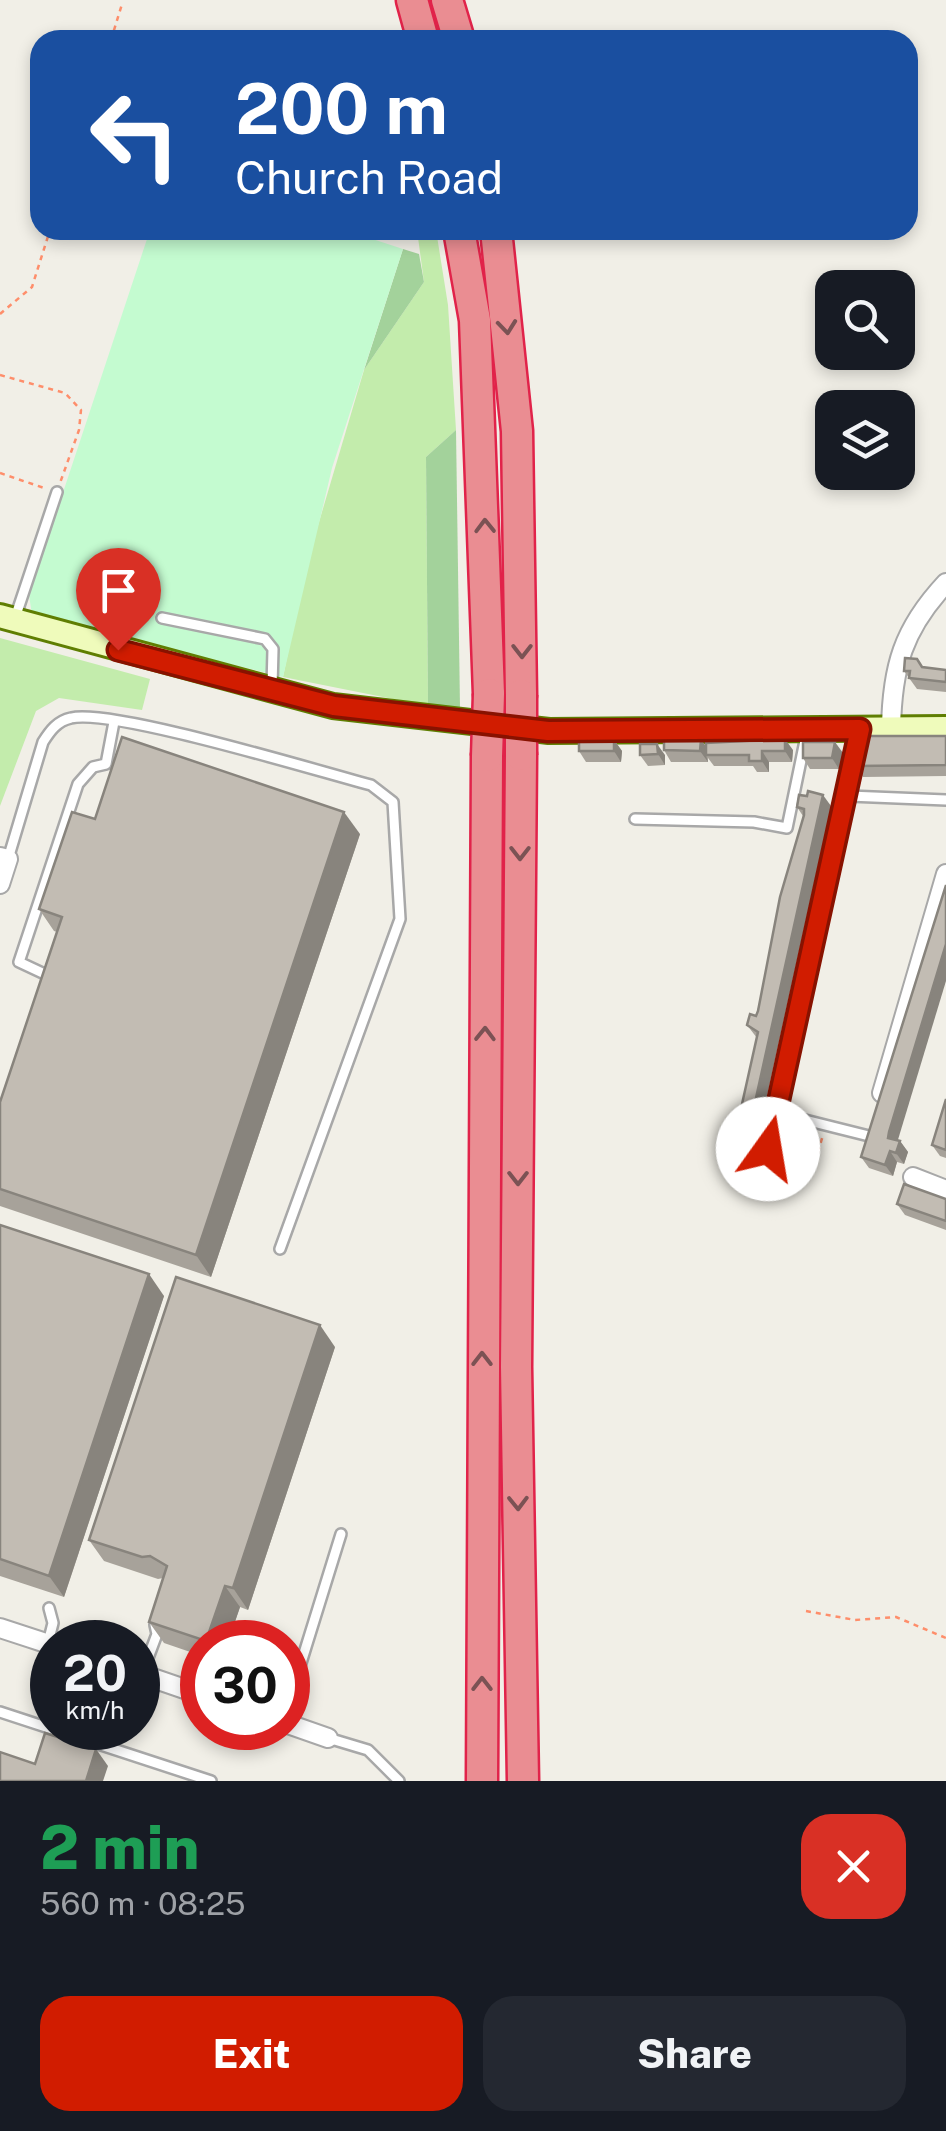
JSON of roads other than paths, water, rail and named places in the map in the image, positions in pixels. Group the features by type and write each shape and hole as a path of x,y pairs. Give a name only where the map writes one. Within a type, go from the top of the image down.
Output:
{"highway":[{"path":"412,0 420,30"},
{"path":"447,0 457,30"},
{"path":"461,240 476,338 489,694 482,1781"},
{"path":"497,240 518,431 522,695 516,1367 523,1781"}],"street":[{"path":"891,729 892,680 908,634 946,583"},
{"path":"7,618 334,706 548,731 946,728"},
{"path":"768,1149 849,796 860,729"},
{"path":"0,884 4,858"},
{"path":"869,1136 946,874"},
{"path":"913,1177 946,1190"},
{"path":"0,1628 30,1638"},
{"path":"310,1732 328,1738"}],"lane":[{"path":"7,618 57,492"},
{"path":"162,618 265,639 272,649 272,690"},
{"path":"4,858 43,742 51,729 74,717 114,722 371,785 393,802 400,919 280,1248"},
{"path":"114,722 106,764 115,778"},
{"path":"635,819 754,822 786,828 807,728"},
{"path":"46,996 49,974 19,962 78,784 94,767 106,764"},
{"path":"849,796 946,800"},
{"path":"777,1113 869,1136"},
{"path":"310,1634 341,1534"},
{"path":"49,1608 52,1620"},
{"path":"0,1712 211,1781"},
{"path":"328,1738 368,1750 399,1781"}]}
